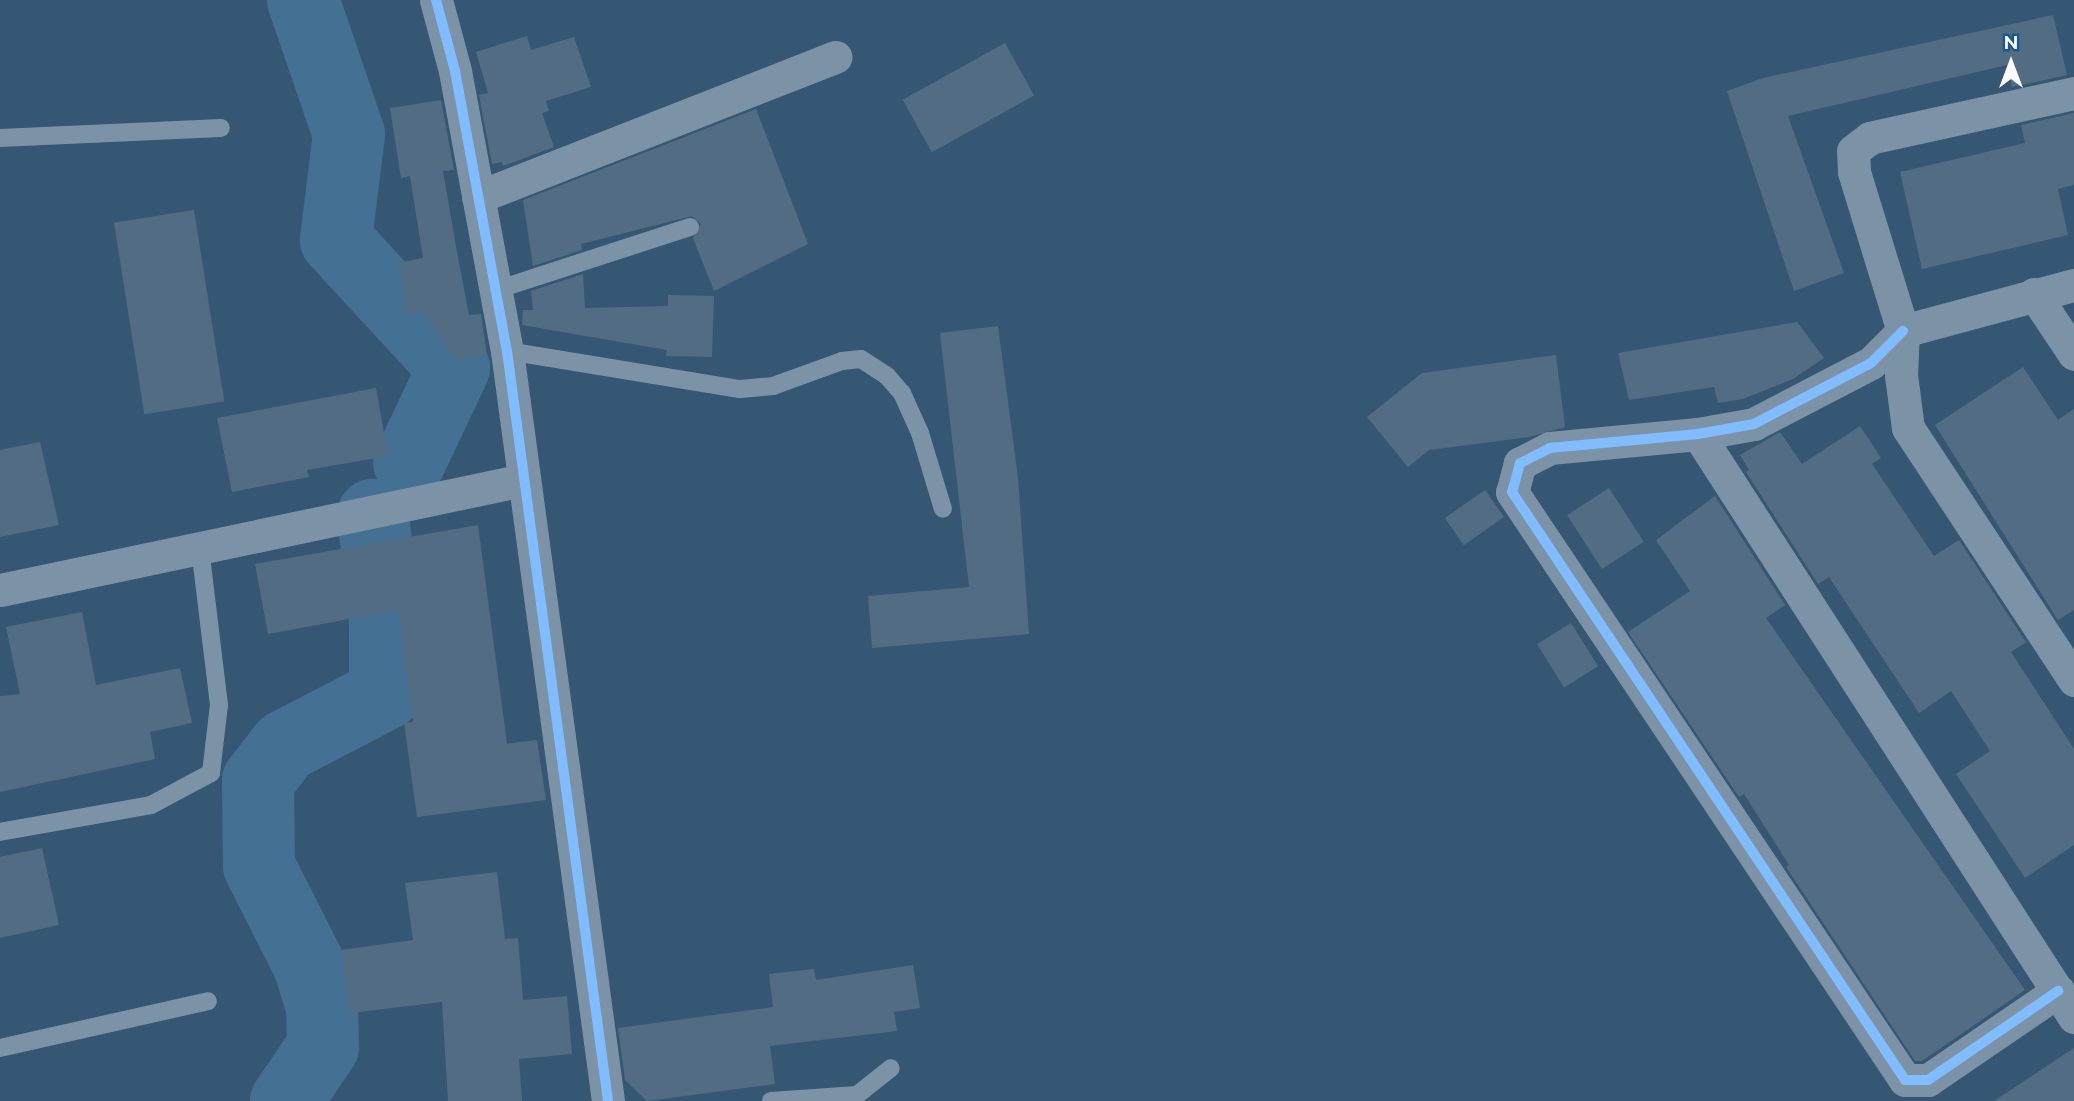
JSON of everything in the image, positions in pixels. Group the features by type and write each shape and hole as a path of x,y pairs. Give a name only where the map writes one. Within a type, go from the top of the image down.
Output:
{"street":[{"path":"436,0 478,197 507,351 608,1101"},
{"path":"478,197 836,57"},
{"path":"2074,93 1870,138 1853,151 1854,172 1902,331 1900,375 1908,428 2074,680"},
{"path":"1698,434 2066,1004 1928,1080 1905,1080 1512,492 1520,463 1550,448 1698,434 1754,424 1871,363 1902,331 2074,285"},
{"path":"2034,294 2074,354"},
{"path":"0,590 523,480"}],"lane":[{"path":"0,138 221,128"},
{"path":"496,290 690,227"},
{"path":"507,351 740,389 773,386 842,361 861,359 887,376 902,393 920,433 943,509"},
{"path":"0,832 151,805 211,773 219,705 200,548"},
{"path":"0,1048 208,1001"},
{"path":"771,1101 857,1095 891,1068"}],"building":[{"path":"2053,15 2067,75 2012,87 2007,65 1788,116 1844,273 1794,291 1727,91 1763,78"},
{"path":"527,36 531,50 574,37 591,87 546,101 549,111 542,113 554,147 503,166 502,162 492,164 479,95 488,93 476,52"},
{"path":"1005,43 1034,95 932,152 903,100"},
{"path":"441,100 454,170 443,171 457,252 469,315 481,314 487,355 453,359 423,312 407,314 398,263 423,258 410,176 401,178 390,108"},
{"path":"756,109 808,244 714,291 693,238 701,224 692,216 581,244 582,250 533,266 523,200"},
{"path":"2074,113 2074,185 2058,189 2068,235 1922,269 1900,172 2025,143 2021,125"},
{"path":"194,210 224,402 144,414 114,223"},
{"path":"583,274 585,308 668,306 668,295 714,296 712,357 666,356 667,350 522,325 523,310 533,310 531,291"},
{"path":"1797,322 1824,358 1793,379 1743,399 1718,403 1714,387 1629,400 1618,353"},
{"path":"998,326 1018,478 1029,634 872,648 868,596 969,587 940,333"},
{"path":"1556,355 1565,427 1529,437 1429,450 1408,467 1367,417 1422,373"},
{"path":"2023,367 2058,420 2074,409 2074,610 2058,620 1935,425"},
{"path":"376,388 388,456 307,470 309,477 232,492 217,418"},
{"path":"1860,426 1881,458 1872,464 1934,556 1959,540 2026,642 2011,652 2074,749 2074,845 2025,878 1956,774 1990,751 1951,691 1919,713 1829,577 1818,584 1746,472 1749,470 1740,455 1780,432 1802,464"},
{"path":"40,442 59,525 0,537 0,450"},
{"path":"1609,488 1644,542 1602,569 1567,515"},
{"path":"1485,490 1504,517 1464,545 1445,518"},
{"path":"1715,496 1785,605 1766,618 2025,990 1922,1061 1915,1061 1786,867 1789,865 1744,794 1739,797 1628,632 1690,591 1656,540"},
{"path":"478,525 507,744 537,740 546,800 417,817 404,723 413,722 398,610 268,634 255,564"},
{"path":"82,612 96,685 180,668 192,723 150,732 155,759 0,792 0,696 20,694 6,627"},
{"path":"1571,623 1598,666 1564,687 1537,644"},
{"path":"42,848 59,925 0,938 0,857"},
{"path":"497,872 505,939 518,938 523,1000 567,996 572,1054 519,1059 522,1101 448,1101 442,1002 350,1013 341,950 413,940 405,883"},
{"path":"913,965 920,1008 894,1012 897,1031 770,1046 775,1084 647,1101 625,1080 618,1028 773,1007 769,974 814,969 816,980"},
{"path":"2074,1048 2074,1101 1994,1101"}],"waterway":[{"path":"303,0 349,134 336,240 454,368 409,463"},
{"path":"286,1101 323,1047 322,1007 309,965 259,866 258,781 285,746 385,694 385,622 373,515"}],"cycle path":[{"path":"436,0 455,71 507,351 608,1101"},
{"path":"1903,331 1871,363 1754,424 1698,434 1550,448 1520,463 1512,492 1905,1080 1928,1080 2058,991"}]}
